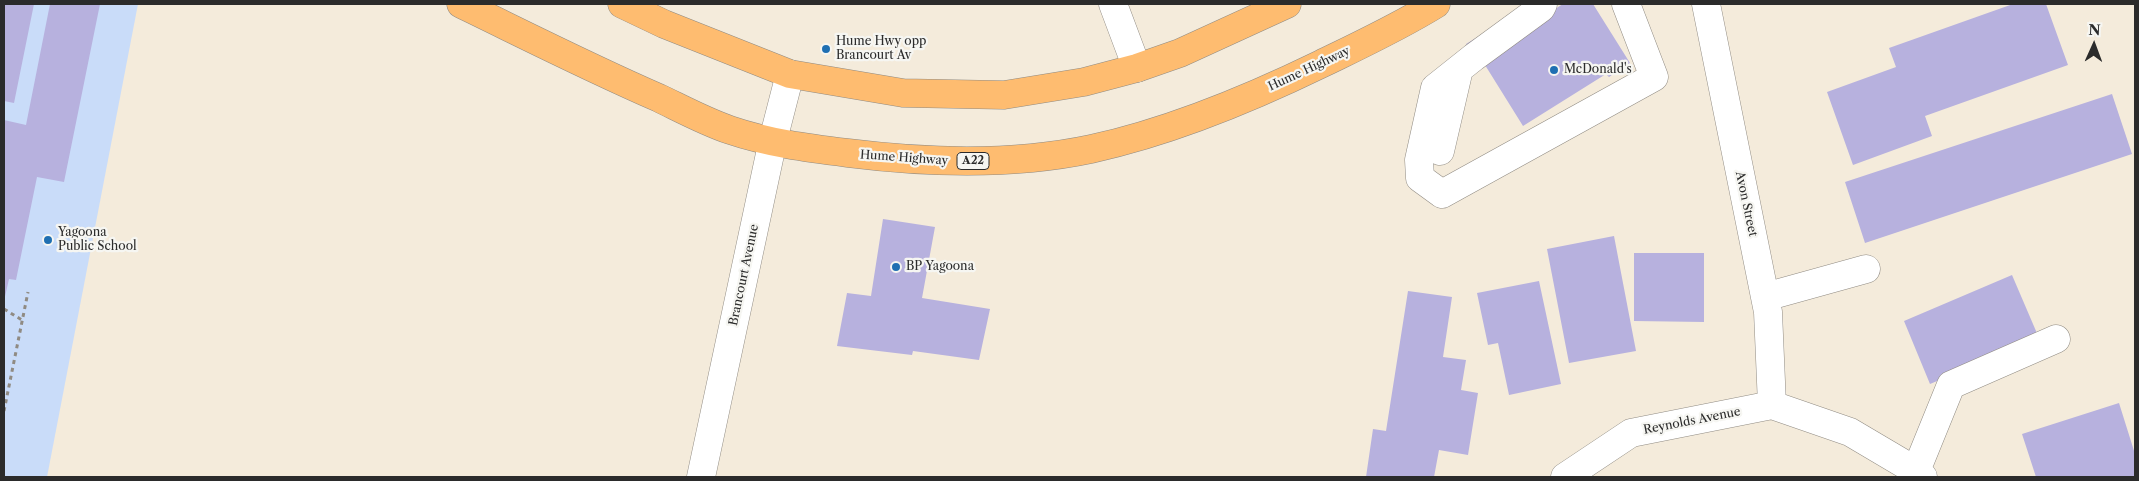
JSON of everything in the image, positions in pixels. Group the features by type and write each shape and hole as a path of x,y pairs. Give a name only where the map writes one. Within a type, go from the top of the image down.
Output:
{"highway":[{"name":"Hume Highway","path":"461,4 591,68 730,130 799,147 877,156 964,162 1025,158 1089,149 1132,139 1171,126 1279,84 1408,22 1436,4"},
{"path":"622,4 664,24 790,74 902,93 1004,95 1084,82 1136,68 1180,53 1287,4"}],"street":[{"path":"1112,4 1136,68"},
{"path":"1544,4 1435,88 1419,160 1420,178 1442,194 1654,77 1626,4"},
{"name":"Avon Street","path":"1706,4 1768,312 1772,405"},
{"name":"Brancourt Avenue","path":"702,477 773,140 790,74"},
{"path":"1765,297 1866,269"},
{"path":"1772,405 1850,432 1920,474 1951,385 2056,340"},
{"name":"Reynolds Avenue","path":"1565,477 1631,433 1772,405"}],"path":[{"path":"4,411 28,292"},
{"path":"4,309 22,320"}],"shaded area":[{"name":"Yagoona Public School","path":"4,4 138,4 47,477 4,477"}],"building":[{"path":"4,4 34,4 14,103 4,101"},
{"path":"50,4 100,4 64,182 37,177 16,280 9,279 4,301 4,120 26,125"},
{"name":"McDonald's","path":"1531,4 1545,15 1563,4 1593,4 1630,63 1609,77 1606,74 1523,126 1485,65 1480,68 1466,44"},
{"path":"2013,4 2046,4 2068,65 1925,116 1932,136 1853,165 1827,92 1896,67 1889,48"},
{"path":"2112,94 2132,154 1865,243 1845,182"},
{"path":"883,219 935,227 922,298 990,309 979,360 913,351 912,355 837,346 847,293 871,296"},
{"path":"1614,236 1636,351 1569,363 1547,249"},
{"path":"1634,253 1704,253 1704,322 1634,321"},
{"path":"2012,275 2039,338 1930,384 1904,321"},
{"path":"1539,281 1561,384 1509,395 1498,343 1488,345 1477,293"},
{"path":"1408,291 1452,297 1443,357 1466,360 1461,390 1478,393 1468,455 1439,450 1434,477 1366,477 1373,429 1386,431"},
{"path":"2119,403 2135,454 2135,477 2036,477 2022,434"}],"place":[{"name":"Hume Hwy opp Brancourt Av","path":"826,49"},
{"name":"McDonald's","path":"1554,70"},
{"name":"Yagoona Public School","path":"48,240"},
{"name":"BP Yagoona","path":"896,267"}]}
